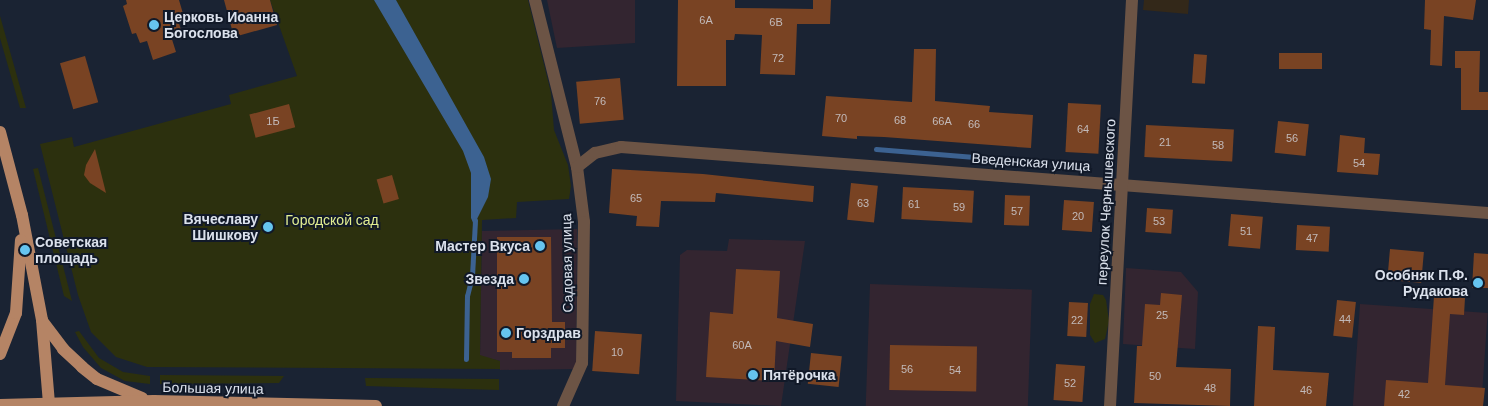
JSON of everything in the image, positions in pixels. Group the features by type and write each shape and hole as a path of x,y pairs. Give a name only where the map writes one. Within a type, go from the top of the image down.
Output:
{"main road":[{"path":"0,132 22,215 42,320 49,403"},
{"path":"0,354 16,313 22,215"},
{"path":"42,320 62,349 97,379 154,401"},
{"name":"Большая улица","path":"0,405 154,401 376,406"}],"street":[{"name":"Садовая улица","path":"535,0 577,167 584,222 582,363 563,406"},
{"name":"переулок Чернышевского","path":"1110,406 1132,0"},
{"name":"Введенская улица","path":"577,167 595,153 621,147 1121,183 1488,213"}],"shaded area":[{"path":"547,0 635,0 635,43 557,48"},
{"path":"1144,0 1189,0 1188,14 1143,10"},
{"path":"577,229 576,369 500,370 500,361 480,356 482,231"},
{"path":"729,239 805,241 781,406 676,401 680,255 687,250 727,251"},
{"path":"1126,268 1181,272 1198,292 1195,349 1123,344"},
{"path":"870,284 1032,290 1028,406 866,406"},
{"path":"1360,304 1488,313 1481,406 1353,406"}],"green space":[{"name":"Городской сад","path":"270,0 528,0 551,93 554,130 568,165 571,186 569,199 517,202 516,218 482,220 480,355 500,361 500,369 147,367 116,357 91,332 78,295 40,144 72,137 74,147 231,104 229,95 297,76"},
{"path":"0,16 26,108 20,108 0,38"},
{"path":"38,168 72,301 64,296 33,169"},
{"path":"1094,294 1103,295 1106,300 1109,321 1105,339 1095,343 1090,335 1090,304"},
{"path":"79,331 99,358 123,372 150,376 150,384 125,381 101,368 83,347 75,332"},
{"path":"160,375 284,376 279,383 160,384"},
{"path":"365,378 499,379 499,390 366,386"}],"water":[{"path":"374,0 396,0 484,157 491,179 488,197 474,225 471,218 471,173 463,151"}],"building":[{"name":"Церковь Иоанна Богослова","path":"126,0 179,0 184,17 178,20 181,30 170,33 176,52 153,60 147,41 140,43 136,33 132,34 123,6 127,4"},
{"path":"224,0 270,0 277,25 234,37"},
{"path":"678,0 735,0 735,8 813,9 813,0 831,0 830,24 797,24 795,75 760,74 762,35 735,34 734,40 726,40 726,86 677,86"},
{"path":"1425,0 1476,0 1473,20 1444,16 1442,66 1430,65 1431,30 1424,29"},
{"path":"914,49 936,49 935,101 990,106 989,112 1033,115 1031,148 884,137 857,136 857,139 822,136 826,96 912,102"},
{"path":"1455,51 1480,51 1479,92 1488,92 1488,110 1461,110 1461,68 1455,68"},
{"path":"1279,53 1322,53 1322,69 1279,69"},
{"path":"1194,54 1207,55 1205,84 1192,83"},
{"path":"85,56 98,102 73,109 60,63"},
{"path":"620,78 624,120 580,124 576,82"},
{"path":"1068,103 1101,105 1098,154 1065,152"},
{"path":"289,104 295,127 256,138 249,115"},
{"path":"1278,121 1309,124 1305,156 1275,153"},
{"path":"1146,125 1234,130 1232,162 1144,157"},
{"path":"1340,135 1365,138 1364,153 1380,154 1378,175 1337,172"},
{"path":"95,149 106,193 90,183 84,175 86,165"},
{"path":"612,169 703,174 814,186 813,202 716,193 715,202 661,201 659,227 636,226 637,216 609,213"},
{"path":"392,175 399,199 384,203 377,179"},
{"path":"851,183 878,186 874,223 847,220"},
{"path":"903,187 974,191 972,223 901,219"},
{"path":"1005,195 1030,196 1029,226 1004,225"},
{"path":"1064,200 1094,202 1092,232 1062,230"},
{"path":"1147,208 1173,210 1171,234 1145,232"},
{"path":"1231,214 1263,217 1260,249 1228,246"},
{"path":"1297,225 1330,227 1329,252 1296,250"},
{"name":"Звезда","path":"497,237 551,237 552,322 565,322 565,348 551,348 551,358 512,358 512,352 497,352"},
{"path":"1390,249 1424,252 1421,283 1387,280"},
{"path":"1474,253 1488,254 1488,288 1472,288"},
{"path":"736,269 780,271 777,318 813,324 810,347 776,341 774,381 706,377 710,312 733,314"},
{"path":"1161,293 1182,295 1176,367 1231,369 1230,406 1134,403 1137,346 1142,346 1145,304 1160,305"},
{"path":"1434,296 1465,298 1464,315 1450,314 1445,385 1485,388 1483,406 1384,406 1386,380 1428,383"},
{"path":"1337,300 1356,302 1352,338 1333,336"},
{"path":"1069,302 1088,303 1086,337 1067,336"},
{"path":"1258,326 1275,327 1273,370 1329,373 1326,406 1254,406"},
{"path":"595,331 642,334 639,374 592,371"},
{"path":"890,345 977,347 976,392 889,390"},
{"path":"811,353 842,356 839,387 808,384"},
{"path":"1056,364 1085,366 1082,402 1053,400"}],"waterway":[{"path":"876,149 1026,161"},
{"path":"466,359 467,296 472,276 475,220"}],"place":[{"name":"Церковь Иоанна Богослова","path":"154,25"},
{"name":"Вячеславу Шишкову","path":"268,227"},
{"name":"Мастер Вкуса","path":"540,246"},
{"name":"Советская площадь","path":"25,250"},
{"name":"Звезда","path":"524,279"},
{"name":"Особняк П.Ф. Рудакова","path":"1478,283"},
{"name":"Горздрав","path":"506,333"},
{"name":"Пятёрочка","path":"753,375"}]}
